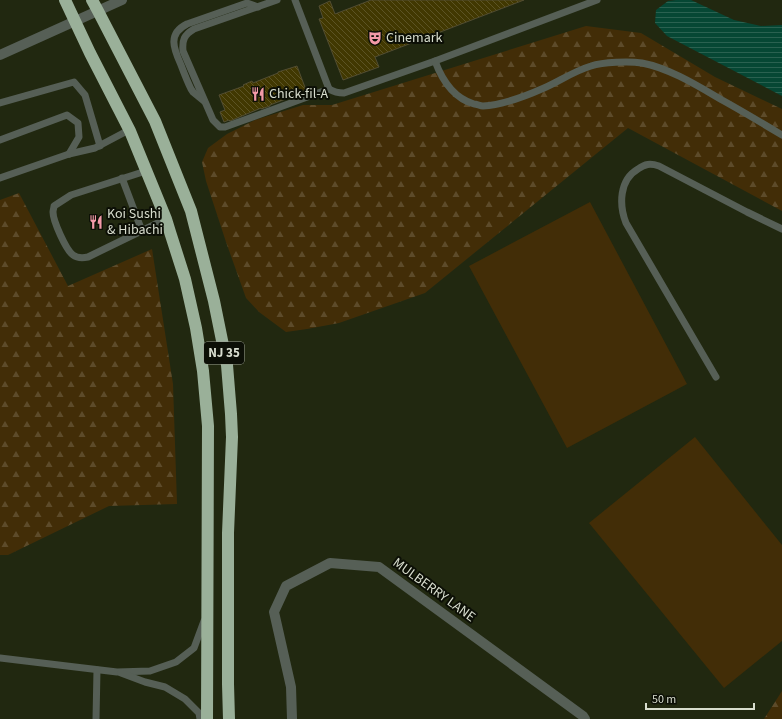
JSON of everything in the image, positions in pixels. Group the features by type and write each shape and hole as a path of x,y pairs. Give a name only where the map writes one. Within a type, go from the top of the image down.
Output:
{"highway":[{"name":"NJ 35","path":"65,0 129,130 166,219 185,279 196,328 203,372 208,426 207,719"},
{"name":"NJ 35","path":"92,0 156,121 191,211 214,301 227,365 232,437 228,533 229,719"}],"street":[{"path":"0,55 122,0"},
{"name":"MULBERRY LANE","path":"292,719 291,687 274,612 286,586 330,563 378,567 583,716 585,719"}],"lane":[{"path":"277,0 194,29 186,34 183,42 183,51 214,122 220,127 223,127 329,89"},
{"path":"295,0 329,89 340,93 344,93 435,61 597,0"},
{"path":"435,61 447,86 468,102 482,106 518,98 544,88 572,73 592,66 615,62 642,63 668,71 699,86 782,135"},
{"path":"0,103 74,82 85,95 100,146"},
{"path":"0,140 67,115 78,123 79,136 69,154"},
{"path":"0,178 69,154 95,148 129,130"},
{"path":"716,377 626,223 622,214 622,193 625,182 629,176 641,167 647,164 653,164 782,229"},
{"path":"146,171 71,194 54,206 53,213 57,227 73,256 80,258 88,257 166,219"},
{"path":"122,178 142,230"},
{"path":"0,658 117,672 150,672 176,662 194,648 207,615"},
{"path":"96,719 97,670"},
{"path":"117,672 144,682 165,687 185,699 199,713 200,719"}],"green space":[{"path":"586,26 641,33 715,77 782,109 782,211 628,128 425,293 339,323 286,332 259,312 246,298 206,181 202,162 208,148 227,134 255,120 303,105 332,105"},
{"path":"19,193 68,286 152,249 173,384 177,504 109,506 8,555 0,555 0,200"},
{"path":"590,202 687,384 567,448 469,266"},
{"path":"695,437 782,545 782,641 724,688 589,523"},
{"path":"782,691 782,719 764,719"}],"shaded area":[{"path":"691,0 734,20 761,26 782,25 782,96 667,36 655,23 656,10 668,1"}],"building":[{"name":"Cinemark","path":"371,0 524,0 375,57 379,67 343,80 319,19 323,18 319,6 330,1 335,14"},
{"name":"Chick-fil-A","path":"297,66 306,90 270,106 224,122 220,112 225,110 219,95 244,86 243,85 252,81 253,83 278,72"}],"place":[{"name":"Cinemark","path":"375,38"},
{"name":"Chick-fil-A","path":"258,94"},
{"name":"Koi Sushi & Hibachi","path":"96,222"}]}
